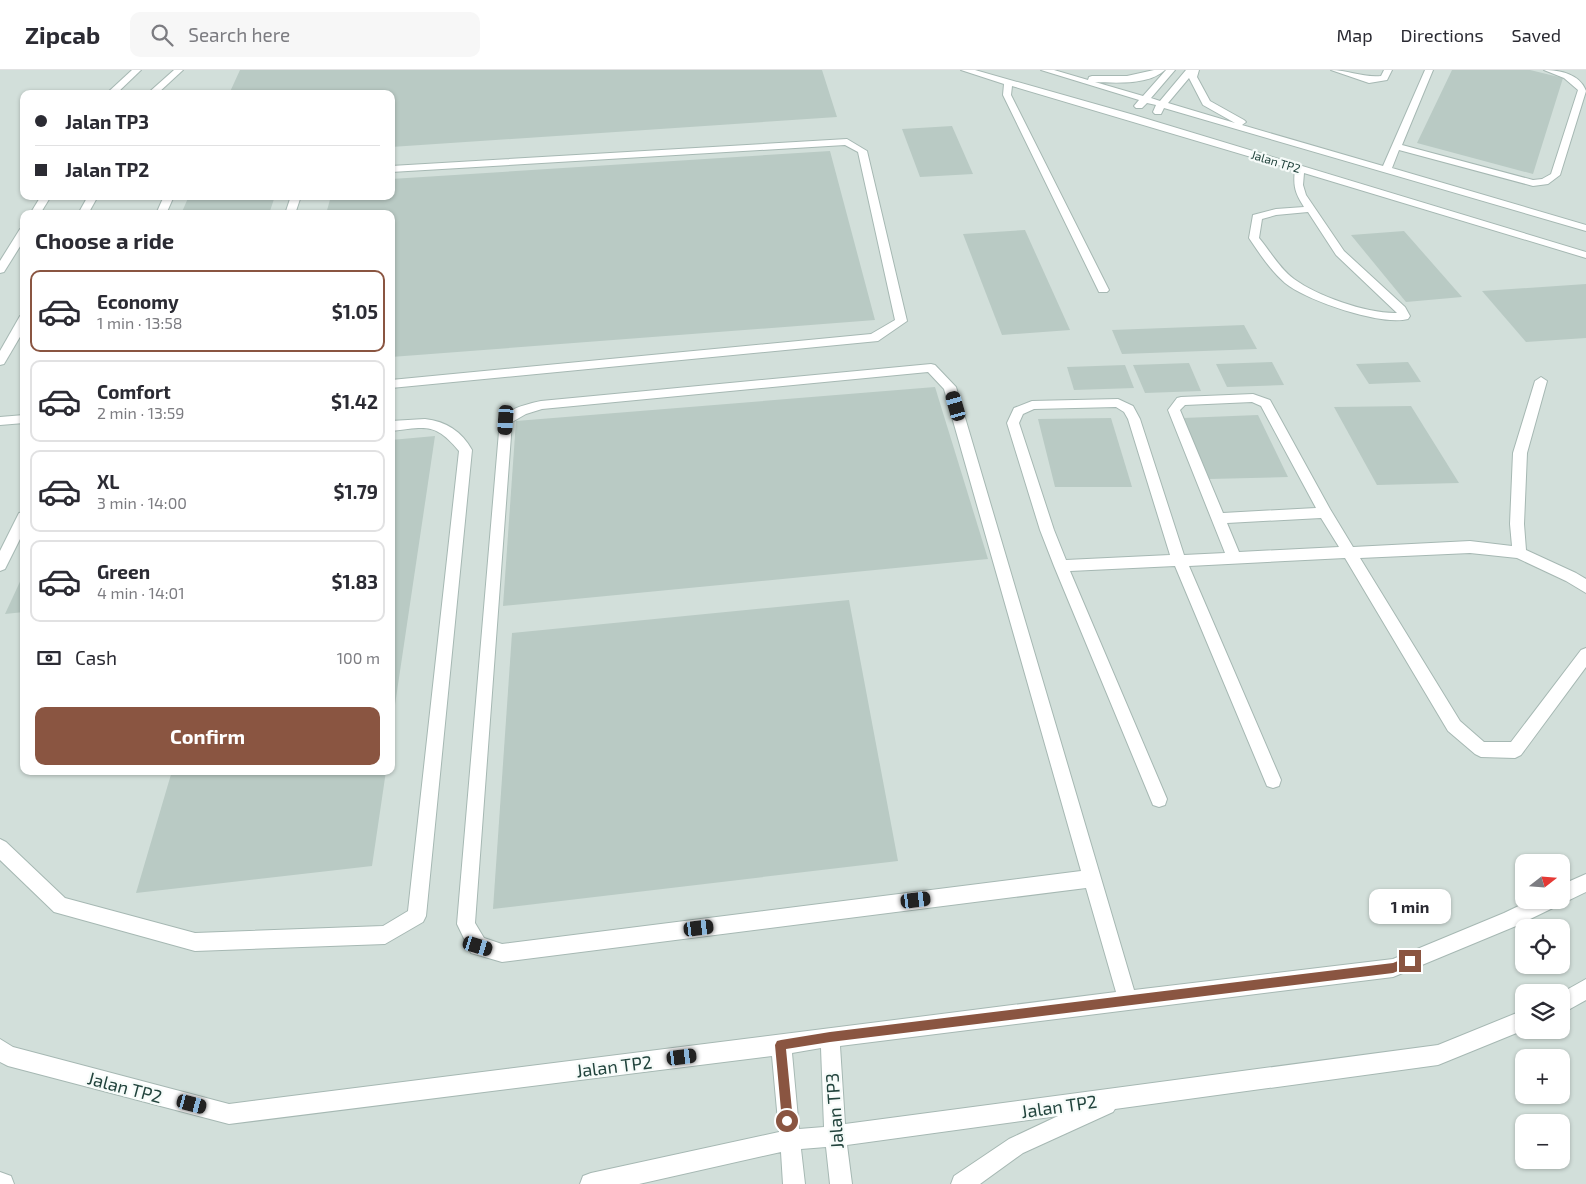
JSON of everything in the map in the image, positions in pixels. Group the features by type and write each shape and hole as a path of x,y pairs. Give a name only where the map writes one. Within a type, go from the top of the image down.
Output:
{"street":[{"path":"114,90 137,70"},
{"path":"156,90 179,70"},
{"name":"Jalan TP2","path":"965,70 1131,117 1586,256"},
{"name":"Jalan TP2","path":"1045,70 1586,228"},
{"path":"1070,77 1106,80 1152,74 1161,70"},
{"path":"1131,117 1143,99 1172,70"},
{"path":"1153,124 1161,104 1193,70"},
{"path":"1193,70 1192,77 1206,103 1266,136"},
{"path":"1335,70 1370,80 1384,78 1388,70"},
{"path":"1386,170 1429,70"},
{"path":"1396,146 1533,183 1544,182 1555,175 1582,90 1578,82 1559,72 1548,70"},
{"path":"1008,83 1007,95 1103,290"},
{"path":"395,169 847,142 862,151 900,322 874,338 395,384"},
{"path":"1300,169 1298,185 1311,209 1340,252 1402,310 1404,316 1396,318 1368,312 1318,297 1290,282 1254,238 1257,218 1276,212 1311,209"},
{"path":"0,270 20,238"},
{"path":"0,361 20,326"},
{"path":"1093,878 502,953 478,946 466,924 506,420 522,411 540,405 932,368 950,387 1093,878 1128,1000"},
{"path":"1519,553 1520,453 1541,381"},
{"path":"1234,557 1220,518 1174,410 1181,401 1253,398 1266,403 1325,513 1454,726 1481,749 1515,750 1586,655"},
{"path":"1159,799 1047,530 1013,423 1018,411 1032,405 1118,403 1129,409 1134,419 1179,560 1274,780"},
{"path":"0,421 20,419"},
{"path":"0,848 60,906 195,942 385,935 417,916 466,450 453,434 435,423 395,426"},
{"path":"1220,518 1325,513"},
{"path":"0,565 20,525"},
{"path":"1061,566 1470,547 1519,553 1571,577 1586,587"},
{"path":"1570,891 1586,883"},
{"name":"Jalan TP2","path":"0,1049 8,1056 229,1114 781,1045 830,1037 1393,968 1533,909"},
{"path":"1570,999 1586,989"},
{"name":"Jalan TP2","path":"591,1184 789,1140 834,1136 1438,1055 1515,1024"},
{"name":"Jalan TP3","path":"830,1037 834,1136 841,1184"},
{"path":"781,1045 794,1184"},
{"path":"962,1184 1016,1146 1121,1098"}],"shaded area":[{"path":"0,70 1586,70 1586,1184 0,1184"}],"building":[{"path":"240,70 822,70 837,117 395,147 395,90 231,90"},
{"path":"1452,70 1530,70 1563,78 1533,174 1417,143"},
{"path":"952,126 973,174 920,177 902,129"},
{"path":"830,151 875,320 395,357 395,210 327,210 330,200 395,200 395,179"},
{"path":"187,200 274,200 270,210 183,210"},
{"path":"1025,230 1070,330 1002,335 963,234"},
{"path":"1404,231 1462,297 1406,302 1351,235"},
{"path":"1586,284 1586,338 1526,342 1482,291"},
{"path":"1244,325 1257,349 1122,354 1112,330"},
{"path":"1272,362 1284,385 1227,387 1216,364"},
{"path":"1408,362 1421,382 1369,384 1356,364"},
{"path":"1189,363 1201,391 1145,393 1133,365"},
{"path":"1125,365 1134,388 1074,390 1067,367"},
{"path":"935,387 988,559 503,606 516,421"},
{"path":"1411,406 1459,483 1377,485 1334,407"},
{"path":"1258,415 1288,477 1209,479 1183,418"},
{"path":"1111,418 1132,487 1055,487 1038,419"},
{"path":"435,436 395,705 395,440"},
{"path":"20,582 20,612 5,614"},
{"path":"849,600 898,861 493,909 512,633"},
{"path":"171,775 385,775 372,866 136,893"}],"route":[{"path":"787,1121 781,1045 830,1037 1393,968 1410,961"}]}
